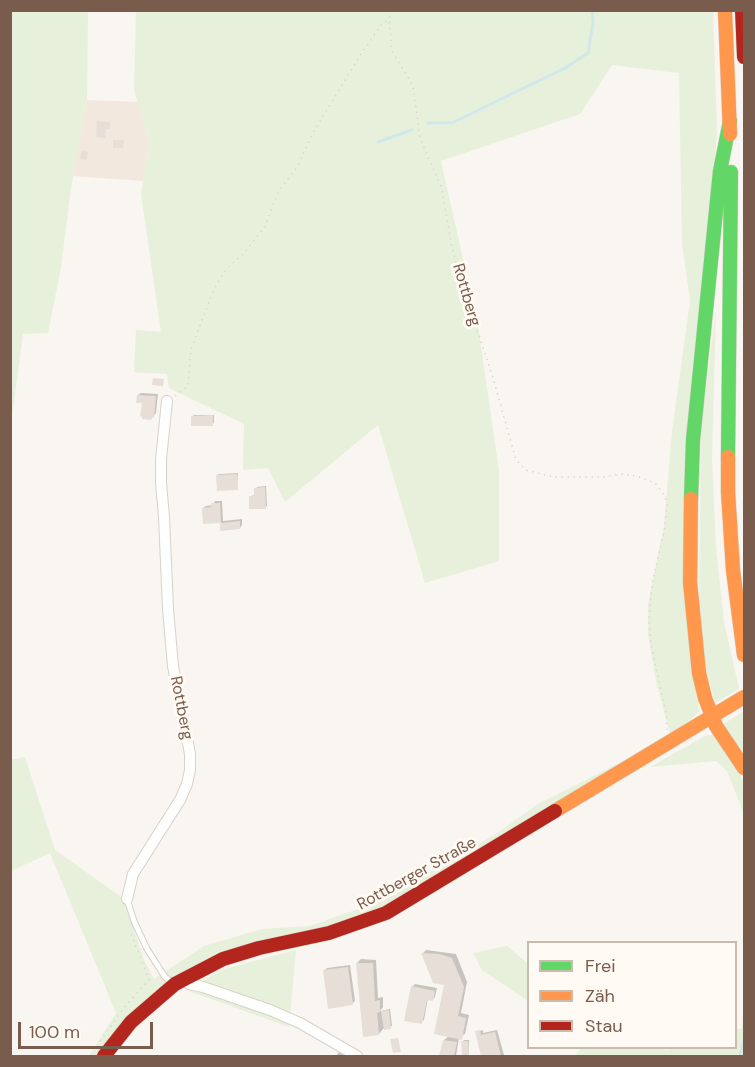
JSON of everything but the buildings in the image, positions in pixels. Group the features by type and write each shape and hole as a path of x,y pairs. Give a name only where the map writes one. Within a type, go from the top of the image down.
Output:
{"main road":[{"path":"725,10 730,121 728,492 735,590 744,655"},
{"path":"742,10 744,57"},
{"path":"730,121 720,171 693,441 690,542 693,621 705,698 711,717 744,768"},
{"name":"Rottberger Straße","path":"104,1056 131,1022 149,1005 223,959 259,948 329,933 386,913 744,698"}],"street":[{"name":"Rottberg","path":"128,899 133,874 180,800 190,770 190,754 173,666 168,609 161,483 167,402"},
{"path":"182,984 203,987 270,1010 300,1023 357,1056"}],"lane":[{"name":"Rottberg","path":"128,899 134,921 147,949 165,977 182,984"}],"path":[{"name":"Rottberg","path":"392,10 389,19 392,51 413,86 420,138 442,189 451,243 460,277 493,378 516,460 526,470 553,477 595,477 620,474 637,476 652,481 660,487 665,496 667,505 665,527 652,584 649,619 651,645 666,712 666,728 675,740"},
{"path":"167,402 188,386 191,349 214,289 227,268 243,254 265,227 273,201 297,166 314,131 375,33 389,19"},
{"path":"99,1042 148,980 128,926"}],"shaded area":[{"path":"87,100 138,102 149,141 143,181 73,176"}],"green space":[{"path":"11,10 88,11 87,100 71,188 61,267 48,333 23,334 11,424"},
{"path":"136,10 713,11 717,131 687,581 699,712 671,737 656,681 648,635 648,604 664,526 672,432 690,301 682,243 679,73 612,65 580,114 441,161 478,326 499,471 499,561 425,583 378,425 285,502 268,468 243,470 244,424 169,388 167,374 134,372 136,330 161,332 141,194 149,141 134,90"},
{"path":"716,311 712,459 716,547 724,622 739,689 715,703 706,670 699,611 701,425"},
{"path":"744,711 744,760 722,725"},
{"path":"707,735 713,735 718,741 744,782 744,814 727,771 716,761 650,767"},
{"path":"671,737 382,909 197,966 99,1056 89,1056 116,1013 50,853 11,871 10,760 25,757 55,850 124,899 144,960 154,979 204,946 262,929 310,926 381,901 496,834 538,804"},
{"path":"507,946 527,963 527,1000 482,970 473,953"},
{"path":"296,950 289,1027 186,990 224,969"},
{"path":"744,1004 744,1056 575,1056 580,1049 737,1049 737,1030 742,1028"}],"waterway":[{"path":"428,123 452,123 565,68 588,53 593,23 592,10"},
{"path":"378,142 412,130"},
{"path":"740,1056 744,1040"}],"traffic: fast":[{"path":"691,499 693,440 720,171 730,121"},
{"path":"728,457 731,172"}],"traffic: slow":[{"path":"725,10 730,134"},
{"path":"728,457 733,570 744,655"},
{"path":"691,499 690,582 699,673 705,698 716,726 744,768"},
{"path":"555,811 744,697"}],"traffic: jam":[{"path":"742,10 744,57"},
{"path":"104,1056 131,1022 175,984 223,959 259,948 329,933 386,913 555,811"}]}
